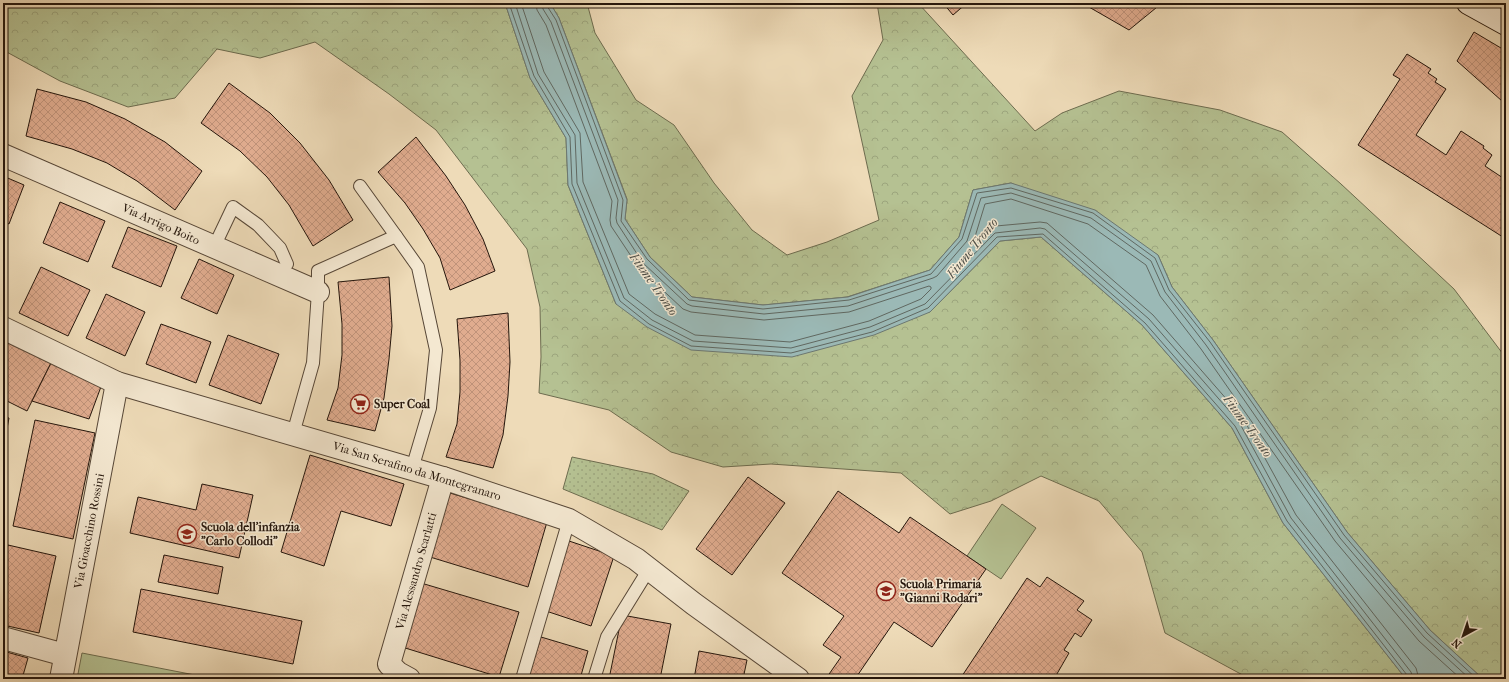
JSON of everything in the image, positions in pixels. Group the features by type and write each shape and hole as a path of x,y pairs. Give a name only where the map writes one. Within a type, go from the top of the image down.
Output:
{"street":[{"path":"1468,3 1506,24"},
{"name":"Via Arrigo Boito","path":"3,155 318,292"},
{"name":"Via San Serafino da Montegranaro","path":"3,328 117,383 443,478 569,520 636,559 789,676"},
{"name":"Via Gioacchino Rossini","path":"60,679 117,383"},
{"name":"Via Alessandro Scarlatti","path":"409,679 398,673 389,664 443,478"},
{"path":"3,638 65,655"}],"lane":[{"path":"360,186 418,267 436,350 430,408 412,469"},
{"path":"214,247 233,207 258,225 280,248 287,264"},
{"path":"292,434 313,363 318,271 396,236"},
{"path":"522,679 569,520"},
{"path":"594,679 607,637 649,569"}],"green space":[{"path":"3,3 505,3 530,78 566,138 568,185 616,304 930,312 1000,241 1041,237 1142,325 1232,428 1283,523 1406,679 1250,679 1165,633 1142,552 1099,501 1041,476 991,501 950,514 901,473 771,464 723,467 671,452 609,410 539,393 541,357 540,307 527,249 436,130 389,94 315,42 260,58 217,49 175,98 128,107 60,81 3,50"},
{"path":"550,3 587,3 595,33 636,100 674,125 714,183 752,230 787,255 827,242 879,220 852,96 883,40 877,3 918,3 1035,131 1062,113 1119,91 1220,110 1282,132 1341,184 1454,289 1506,358 1506,679 1483,679 1430,630 1347,532 1213,340 1172,287 1158,255 1011,183 973,190 959,237 930,270 847,297 763,305 692,297 650,257 625,219 627,199 559,18"},
{"path":"572,457 653,474 689,491 662,530 563,489"},
{"path":"1002,504 1036,528 1001,579 967,556"},
{"path":"82,653 200,676 199,679 77,679"}],"water":[{"name":"Fiume Tronto","path":"505,3 550,3 559,18 627,200 625,219 650,257 692,297 763,305 848,297 930,270 959,237 973,190 1011,183 1095,210 1158,255 1172,287 1213,340 1347,532 1430,630 1483,679 1406,679 1283,523 1232,428 1142,325 1041,237 1000,241 930,312 874,335 792,357 691,350 647,327 616,304 568,185 566,138 530,78"}],"building":[{"path":"943,3 967,3 953,15"},
{"path":"1082,3 1162,3 1129,30"},
{"path":"1474,32 1506,51 1506,103 1457,61"},
{"path":"1407,54 1431,69 1428,73 1437,79 1435,82 1446,89 1416,135 1446,155 1461,131 1484,146 1483,148 1492,155 1485,166 1506,180 1506,239 1358,145 1400,79 1393,75"},
{"path":"229,83 270,113 300,143 329,180 353,220 313,246 289,205 267,177 240,151 201,123"},
{"path":"37,89 86,102 125,119 165,142 202,171 175,210 137,181 107,163 72,149 26,136"},
{"path":"416,137 446,176 465,205 483,239 495,271 450,290 440,258 423,229 405,203 378,172"},
{"path":"3,176 24,185 9,224 3,221"},
{"path":"60,202 105,221 88,262 43,243"},
{"path":"128,227 177,246 161,287 112,267"},
{"path":"199,259 234,275 217,314 181,298"},
{"path":"41,267 90,290 68,336 19,313"},
{"path":"389,277 392,326 389,359 384,398 375,431 327,420 338,388 342,355 342,324 338,282"},
{"path":"106,294 145,312 125,356 86,338"},
{"path":"508,313 510,362 508,396 503,435 493,468 446,457 457,424 460,392 460,360 457,319"},
{"path":"161,324 211,342 196,383 146,364"},
{"path":"228,335 279,354 261,404 209,385"},
{"path":"6,338 52,361 27,411 3,399 3,344"},
{"path":"52,361 102,384 89,419 32,401"},
{"path":"3,417 9,418 3,450"},
{"path":"35,420 95,433 73,539 13,526"},
{"path":"310,455 404,484 391,526 341,511 324,566 281,552"},
{"path":"748,477 785,503 732,575 696,549"},
{"path":"202,484 253,495 239,558 130,533 138,497 196,510"},
{"path":"838,491 899,533 910,517 986,569 932,647 894,622 855,679 831,679 827,677 841,657 823,645 844,616 782,573"},
{"path":"450,493 547,522 528,587 430,557"},
{"path":"569,541 614,556 591,626 546,611"},
{"path":"8,545 56,556 39,633 3,625 3,565"},
{"path":"164,555 223,567 218,594 158,582"},
{"path":"1047,577 1084,601 1077,610 1092,620 1081,637 1075,633 1064,650 1069,653 1054,679 960,679 1027,578 1040,587"},
{"path":"421,583 519,612 499,677 402,647"},
{"path":"141,589 302,621 293,664 133,632"},
{"path":"622,615 671,624 660,679 609,679"},
{"path":"541,637 588,651 580,679 528,679"},
{"path":"3,651 28,658 22,679 3,679"},
{"path":"699,651 747,660 743,679 694,679"}],"place":[{"name":"Super Coal","path":"360,404"},
{"name":"Scuola dell'infanzia \"Carlo Collodi\"","path":"187,534"},
{"name":"Scuola Primaria \"Gianni Rodari\"","path":"886,591"}]}
